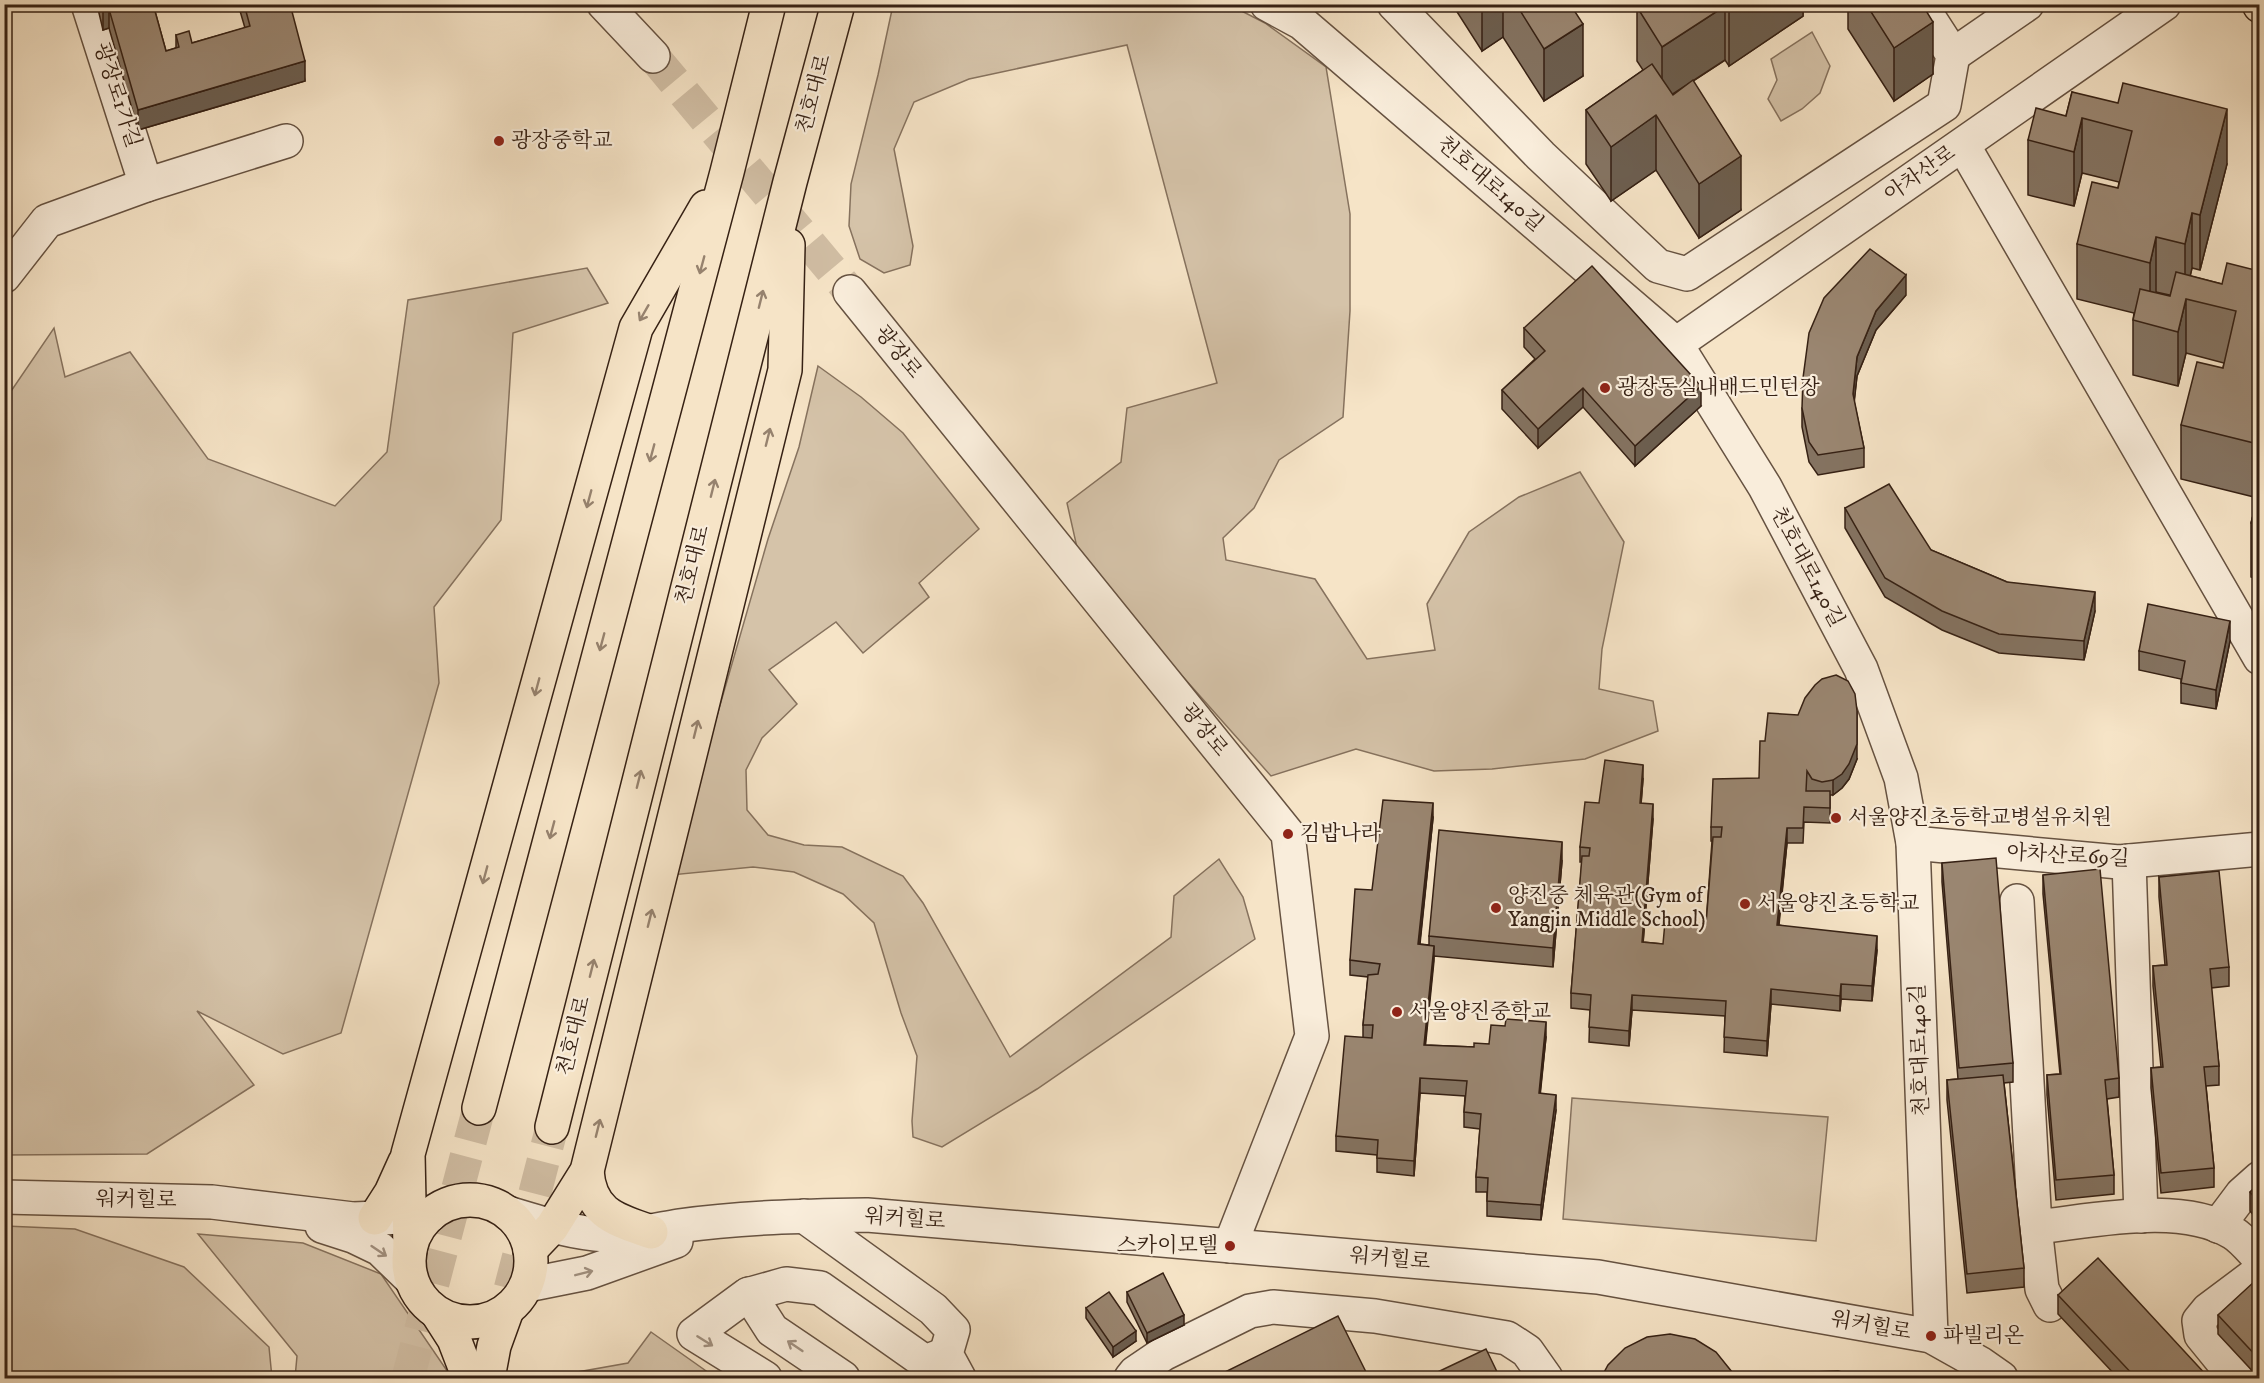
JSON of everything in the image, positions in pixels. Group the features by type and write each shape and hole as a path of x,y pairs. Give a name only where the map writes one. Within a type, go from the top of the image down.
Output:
{"main road":[{"path":"479,1108 727,172 769,4"},
{"name":"천호대로","path":"552,1127 790,182 838,4"},
{"path":"375,1218 391,1193 408,1154 636,328 727,172"},
{"path":"651,1232 614,1219 599,1205 588,1187 587,1171 785,370 790,182"},
{"path":"408,1154 419,1215 410,1264 423,1301 438,1314 454,1339 469,1378"},
{"path":"438,1314 466,1323 481,1322 507,1310 527,1285 541,1238 587,1171"},
{"path":"419,1215 462,1200 479,1200 508,1213 521,1227 541,1238"},
{"path":"488,1378 494,1346 507,1310"}],"street":[{"name":"광장로1가길","path":"88,4 146,185"},
{"path":"604,4 653,56"},
{"path":"746,94 781,4"},
{"name":"천호대로140길","path":"1268,4 1302,23 1676,344 1765,487 1861,669 1901,778 1913,843 1931,1336"},
{"path":"1394,4 1541,156 1658,266 1687,274 1944,105 1953,55 1920,4"},
{"path":"1953,55 2027,4"},
{"name":"아차산로","path":"1676,344 2164,4"},
{"path":"4,276 47,221 146,185 286,141"},
{"path":"1963,145 2259,658"},
{"name":"광장로","path":"850,292 1288,834 1312,1036 1230,1246"},
{"name":"아차산로69길","path":"1913,843 2119,862 2259,849"},
{"path":"2129,861 2141,1216"},
{"path":"2017,901 2035,1227 2042,1289 2050,1305"},
{"path":"2218,1227 2242,1194 2259,1178"},
{"name":"워커힐로","path":"4,1197 212,1202 353,1219 419,1215"},
{"name":"워커힐로","path":"266,1208 352,1236 410,1264"},
{"name":"워커힐로","path":"541,1238 564,1231 610,1235 762,1219 867,1215 1598,1277 1931,1336 2001,1378"},
{"path":"2035,1227 2155,1215 2198,1218 2235,1234 2259,1259"},
{"path":"765,1378 694,1334 748,1294 786,1284 820,1288 925,1362 952,1366 953,1330 933,1309 804,1216"},
{"name":"워커힐로","path":"527,1285 587,1273 679,1240 762,1219"},
{"path":"2236,1378 2201,1335 2199,1322 2208,1310 2259,1271"},
{"path":"748,1294 772,1330 843,1378"},
{"path":"1131,1378 1163,1354 1250,1311 1273,1307 1375,1316 1507,1338 1527,1351 1546,1378"}],"shaded area":[{"path":"893,5 1230,5 1265,23 1326,67 1350,214 1350,311 1343,417 1279,460 1254,508 1223,538 1226,560 1315,579 1367,659 1435,650 1427,604 1469,532 1519,497 1580,472 1624,542 1602,649 1599,689 1653,701 1658,731 1585,759 1492,769 1434,771 1356,749 1271,776 1152,642 1078,552 1067,503 1121,462 1127,408 1217,383 1127,45 969,79 914,102 894,149 913,246 910,265 884,273 860,259 849,226 851,184"},
{"path":"1812,32 1830,66 1820,93 1802,109 1781,121 1768,99 1777,80 1771,59"},
{"path":"587,268 608,303 513,333 501,520 434,607 439,683 341,1033 283,1054 197,1011 254,1085 147,1154 5,1155 5,400 54,328 65,377 130,352 208,459 335,506 387,452 408,300"},
{"path":"818,366 861,397 903,433 979,529 919,583 929,597 863,653 836,622 769,670 797,704 762,738 746,770 747,810 768,835 804,845 842,847 903,876 923,903 1010,1057 1171,937 1174,896 1219,859 1243,897 1255,939 1037,1089 942,1147 913,1137 917,1056 901,1013 874,923 843,894 794,872 753,867 671,875 768,539 799,447"},
{"path":"1572,1098 1828,1117 1816,1241 1563,1219"},
{"path":"5,1226 75,1229 184,1267 269,1347 272,1378 5,1378"},
{"path":"198,1234 303,1243 381,1274 452,1378 295,1378 297,1356"},
{"path":"651,1332 716,1378 571,1378 572,1373 628,1363"}],"building":[{"path":"102,4 153,4 166,51 179,47 176,35 189,31 192,43 250,26 244,4 290,4 305,61 138,110 109,9 103,10"},
{"path":"1516,4 1570,4 1583,24 1544,49"},
{"path":"1640,4 1739,4 1729,11 1725,6 1662,47 1637,7"},
{"path":"1866,4 1922,4 1933,22 1894,48"},
{"path":"1652,64 1673,95 1693,80 1741,156 1699,184 1656,115 1611,147 1586,110"},
{"path":"2123,83 2227,109 2200,215 2192,213 2185,244 2156,237 2150,263 2077,244 2092,182 2118,188 2132,131 2082,118 2074,152 2028,140 2036,108 2066,116 2072,92 2118,103"},
{"path":"1870,249 1906,275 1876,311 1857,357 1853,394 1864,448 1818,455 1809,442 1802,408 1809,333 1824,298"},
{"path":"2227,263 2259,271 2259,420 2254,443 2181,425 2197,362 2223,368 2236,311 2186,299 2178,332 2133,320 2140,289 2170,296 2176,272 2222,284"},
{"name":"광장동실내배드민턴장","path":"1592,266 1701,386 1635,446 1583,388 1538,429 1502,390 1545,351 1524,328"},
{"path":"1889,484 1931,550 2007,582 2095,592 2084,641 1999,634 1942,611 1885,578 1845,508"},
{"path":"2259,492 2259,525 2251,523"},
{"path":"2148,604 2230,621 2216,690 2181,683 2185,661 2139,651"},
{"name":"서울양진초등학교","path":"1836,675 1848,681 1855,694 1857,744 1849,764 1842,774 1833,780 1822,782 1812,779 1807,771 1806,791 1830,791 1830,808 1804,807 1803,828 1787,828 1777,925 1877,936 1872,986 1841,984 1840,996 1771,989 1767,1041 1724,1037 1726,1001 1632,995 1629,1031 1589,1027 1591,995 1571,993 1582,856 1589,856 1590,848 1580,847 1585,802 1599,803 1605,760 1643,765 1640,803 1653,804 1642,942 1663,944 1665,922 1706,924 1713,837 1721,837 1722,827 1711,827 1713,779 1759,778 1760,741 1765,741 1768,713 1798,715 1805,698 1815,685 1822,679"},
{"name":"서울양진중학교","path":"1383,800 1433,803 1418,944 1434,946 1424,1045 1474,1047 1474,1043 1489,1044 1491,1025 1505,1026 1506,1019 1546,1022 1539,1093 1556,1095 1541,1205 1487,1201 1488,1178 1476,1177 1481,1114 1464,1112 1467,1081 1420,1078 1414,1161 1377,1158 1378,1140 1336,1136 1345,1036 1372,1038 1373,1025 1363,1025 1368,975 1378,974 1380,964 1350,960 1355,889 1372,890"},
{"name":"양진중 체육관(Gym of Yangjin Middle School)","path":"1439,830 1562,842 1553,948 1429,936"},
{"path":"1996,858 2013,1063 1959,1068 1942,863"},
{"path":"2100,869 2119,1078 2105,1080 2114,1175 2056,1180 2047,1075 2061,1074 2043,875"},
{"path":"2219,871 2229,967 2210,969 2219,1066 2204,1067 2214,1168 2161,1173 2151,1068 2163,1067 2153,966 2167,965 2159,877"},
{"path":"2003,1075 2024,1268 1967,1274 1947,1080"},
{"path":"2259,1184 2259,1203 2250,1192"},
{"path":"2098,1258 2209,1378 2136,1378 2058,1295"},
{"path":"1163,1273 1184,1315 1147,1333 1127,1292"},
{"path":"2256,1280 2259,1284 2259,1359 2218,1315"},
{"path":"1109,1292 1136,1331 1113,1347 1086,1308"},
{"path":"1338,1316 1369,1378 1213,1378"},
{"path":"1670,1334 1695,1339 1716,1352 1735,1378 1601,1378 1608,1365 1625,1348 1647,1337"},
{"path":"1486,1349 1500,1378 1425,1378"},
{"path":"1838,1371 1865,1378 1796,1378 1812,1372"}],"tunnel":[{"path":"653,56 850,292"},
{"path":"408,1378 479,1108"},
{"path":"498,1336 552,1127"}],"place":[{"name":"광장중학교","path":"499,141"},
{"name":"광장동실내배드민턴장","path":"1605,388"},
{"name":"서울양진초등학교병설유치원","path":"1836,818"},
{"name":"김밥나라","path":"1288,834"},
{"name":"서울양진초등학교","path":"1745,904"},
{"name":"양진중 체육관(Gym of Yangjin Middle School)","path":"1496,908"},
{"name":"서울양진중학교","path":"1397,1012"},
{"name":"스카이모텔","path":"1230,1246"},
{"name":"파빌리온","path":"1931,1336"}]}
